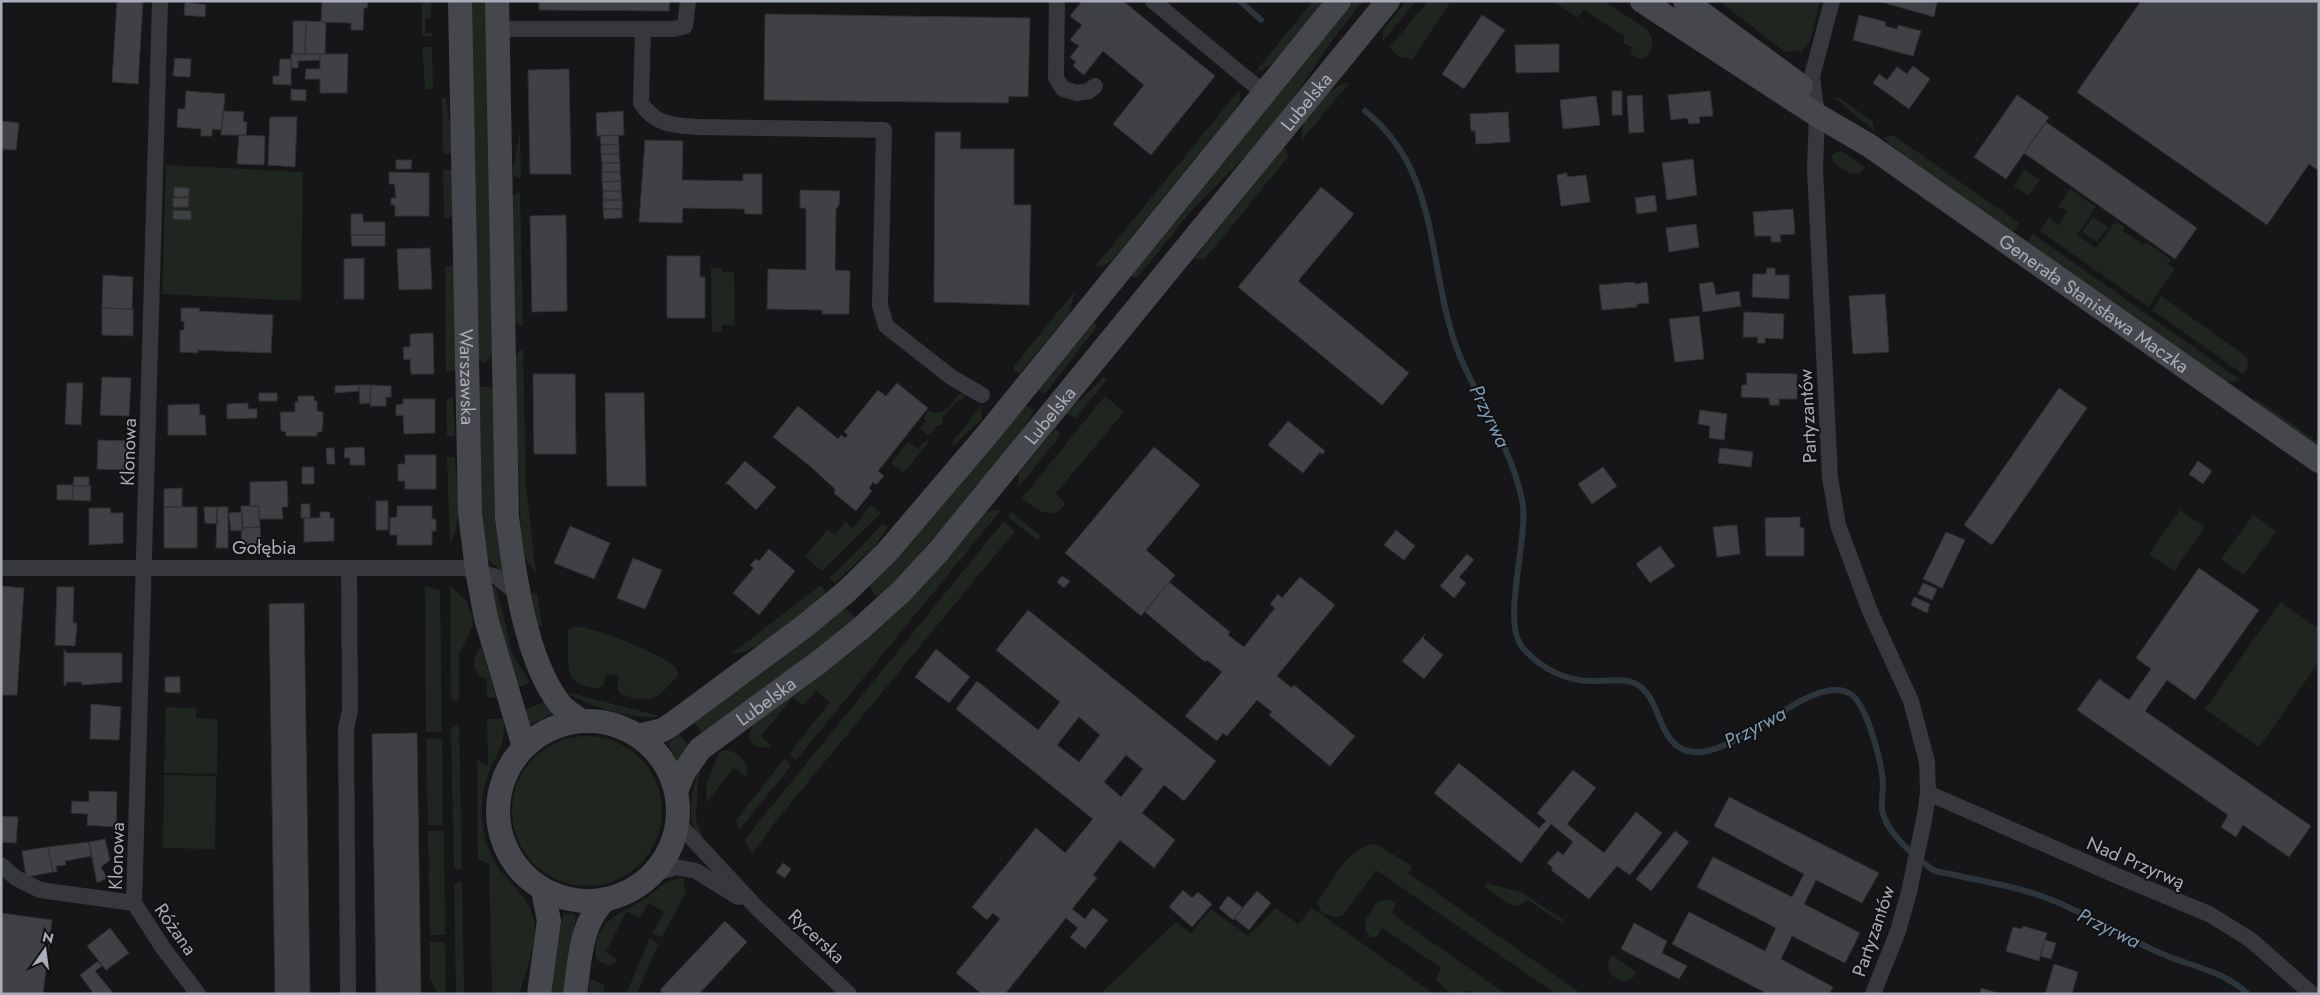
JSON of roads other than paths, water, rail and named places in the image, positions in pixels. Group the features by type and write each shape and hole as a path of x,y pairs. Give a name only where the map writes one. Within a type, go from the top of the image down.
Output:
{"main road":[{"name":"Warszawska","path":"460,1 470,513 477,570 486,618 524,747"},
{"name":"Warszawska","path":"496,1 507,517 518,594 540,672 562,706 581,721"},
{"name":"Lubelska","path":"638,736 654,733 675,722 806,625 847,591 887,552 930,502 1339,1"},
{"name":"Lubelska","path":"676,791 684,772 700,749 819,662 901,592 938,552 1388,1"},
{"name":"Generała Stanisława Maczka","path":"1642,1 1815,105"},
{"name":"Generała Stanisława Maczka","path":"1685,1 1815,105 1870,146 2319,461"},
{"path":"1102,292 1132,315"},
{"path":"467,372 503,372"},
{"path":"847,591 872,618"},
{"path":"581,721 601,722 621,727 638,736 655,751 664,764 676,791 677,822 668,850 652,874 631,890 606,899 584,901 562,897 543,890 522,872 507,852 499,828 497,804 502,781 511,763 524,747 545,732 581,721"},
{"path":"538,994 549,927 548,908 543,890"},
{"path":"575,994 584,936 590,918 596,908 606,899"}],"street":[{"name":"Klonowa","path":"134,903 160,1"},
{"path":"497,29 674,28 685,26 688,1"},
{"path":"1057,1 1056,78 1063,89 1077,93 1089,91 1094,86"},
{"path":"1153,1 1264,94"},
{"name":"Partyzantów","path":"1832,1 1812,76 1815,105 1815,163 1830,477 1838,525 1852,565 1917,718 1927,762 1928,792 1925,815 1911,882 1898,932 1873,994"},
{"path":"643,29 641,104 648,114 659,121 673,125 698,127 884,130 880,306 886,326 951,377 982,395"},
{"name":"Gołębia","path":"1,568 464,568 497,577 518,594"},
{"path":"348,994 346,729 350,710 349,568"},
{"name":"Nad Przyrwą","path":"1928,792 2115,876 2209,914 2251,940 2312,994"},
{"name":"Rycerska","path":"677,822 757,908 849,994"},
{"name":"Różana","path":"1,864 16,878 40,890 134,903 163,948 198,994"},
{"name":"Rycerska","path":"652,874 676,868 696,871 757,908"}],"waterway":[{"name":"Przyrwa","path":"1240,1 1261,20"},
{"name":"Przyrwa","path":"1365,111 1390,136 1408,163 1420,193 1429,225 1441,290 1459,354 1503,443 1517,480 1522,500 1523,516 1514,619 1517,636 1523,648 1530,656 1538,663 1566,677 1586,681 1621,680 1634,683 1643,689 1649,697 1667,735 1674,743 1682,749 1701,752 1721,747 1811,696 1831,690 1849,693 1862,708 1877,749 1883,784 1882,810 1886,821 1894,834 1921,861 1938,872 2022,890 2057,902 2171,958 2218,974 2239,986 2248,994"}]}
